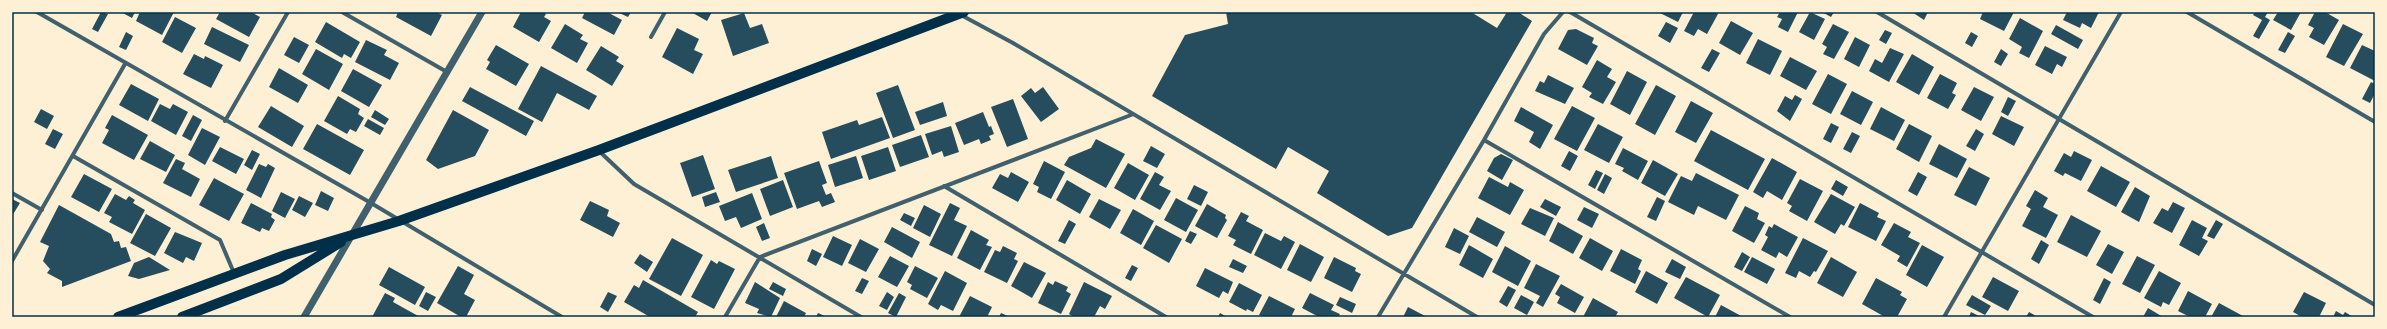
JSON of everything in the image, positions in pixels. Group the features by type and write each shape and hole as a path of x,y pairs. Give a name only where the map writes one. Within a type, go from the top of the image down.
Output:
{"main road":[{"path":"118,317 285,255 399,221 599,150 959,13"},
{"path":"182,317 281,279 353,234"}],"street":[{"path":"37,12 224,121 371,204 562,317"},
{"path":"224,121 288,12"},
{"path":"342,12 447,72"},
{"path":"304,317 482,12"},
{"path":"651,37 665,12"},
{"path":"1378,317 1484,140 1544,34 1563,12"},
{"path":"1570,12 2093,317"},
{"path":"1877,12 2375,304"},
{"path":"1944,317 2121,12"},
{"path":"2187,12 2375,122"},
{"path":"959,13 1478,317"},
{"path":"12,261 125,64"},
{"path":"725,317 760,257 1131,115"},
{"path":"1484,140 1790,317"},
{"path":"599,150 634,184 861,317"},
{"path":"73,156 220,240 234,274"},
{"path":"944,186 1166,317"},
{"path":"12,192 42,210"}],"building":[{"path":"101,12 108,14 98,32 92,29"},
{"path":"121,12 135,12 132,18"},
{"path":"140,12 174,12 162,35 136,21"},
{"path":"220,12 251,12 260,17 249,37 216,19"},
{"path":"398,12 436,12 442,15 431,36 396,17"},
{"path":"521,12 543,12 546,14 544,17 551,21 539,42 513,27"},
{"path":"585,12 607,12 622,20 614,35 582,18"},
{"path":"617,12 631,12 628,17"},
{"path":"691,12 712,12 707,21"},
{"path":"1226,12 1471,12 1497,28 1507,12 1518,12 1532,21 1412,228 1388,236 1317,193 1329,171 1288,147 1276,169 1152,96 1185,35 1228,24"},
{"path":"1658,12 1683,12 1678,22"},
{"path":"1694,12 1714,12 1718,14 1707,34 1698,29 1694,36 1684,31"},
{"path":"1780,12 1798,12 1788,32 1778,27 1782,19 1777,17"},
{"path":"1810,12 1825,19 1814,40 1799,32"},
{"path":"1822,12 1834,12 1831,17"},
{"path":"1912,12 1928,12 1924,20"},
{"path":"1983,12 2014,12 2004,31 1980,19"},
{"path":"2067,12 2099,12 2091,28 2082,23 2080,28 2063,20"},
{"path":"2255,12 2268,12 2265,17 2270,20 2259,39 2253,36 2262,20 2253,15"},
{"path":"2278,12 2301,12 2291,30 2273,20"},
{"path":"2315,12 2325,12 2339,20 2324,45 2309,37 2314,28 2308,25"},
{"path":"744,13 750,28 762,24 769,43 733,56 721,20"},
{"path":"175,17 196,28 182,53 162,42"},
{"path":"2020,18 2043,31 2029,58 2019,53 2022,47 2009,39"},
{"path":"1731,21 1753,33 1740,55 1719,43"},
{"path":"326,22 360,42 351,58 344,54 342,58 315,42"},
{"path":"1666,22 1678,28 1670,43 1658,36"},
{"path":"565,24 583,35 580,39 588,43 577,63 551,48"},
{"path":"1833,24 1849,32 1834,59 1823,54 1827,47 1822,44"},
{"path":"2343,24 2363,34 2344,66 2326,57"},
{"path":"2056,25 2083,40 2078,49 2051,34"},
{"path":"212,27 249,45 240,62 204,44"},
{"path":"677,28 699,39 694,50 703,54 693,74 662,57"},
{"path":"1576,29 1594,38 1592,43 1598,46 1587,65 1558,49 1568,30"},
{"path":"1885,30 1892,33 1886,44 1879,40"},
{"path":"126,32 133,36 126,50 119,47"},
{"path":"1971,32 1978,36 1972,47 1965,43"},
{"path":"2288,32 2295,36 2285,53 2278,50"},
{"path":"294,37 309,45 299,63 284,55"},
{"path":"1855,37 1870,45 1859,67 1844,59"},
{"path":"1758,39 1782,51 1770,75 1746,63"},
{"path":"366,40 387,50 384,55 399,63 390,80 355,62"},
{"path":"496,45 529,64 516,86 486,69 490,62 487,60"},
{"path":"2362,45 2375,51 2375,81 2350,68"},
{"path":"601,46 619,57 616,61 624,66 612,86 586,70"},
{"path":"2045,46 2067,57 2062,67 2057,64 2052,74 2035,65"},
{"path":"1890,48 1904,54 1889,82 1869,71 1875,59 1882,63"},
{"path":"316,49 343,64 329,90 302,74"},
{"path":"1712,49 1720,53 1709,72 1701,68"},
{"path":"2001,49 2008,54 2001,66 1994,62"},
{"path":"194,54 204,59 205,56 223,65 211,88 183,74"},
{"path":"1912,54 1934,67 1919,95 1896,82"},
{"path":"1790,57 1817,71 1806,90 1780,76"},
{"path":"1597,60 1612,69 1607,77 1616,82 1603,104 1589,97 1592,93 1582,87"},
{"path":"541,66 597,96 589,110 557,93 542,122 518,109"},
{"path":"279,68 308,85 298,103 269,87"},
{"path":"353,69 382,85 369,107 341,91"},
{"path":"1627,71 1647,82 1630,115 1610,104"},
{"path":"1828,74 1847,84 1831,114 1812,104"},
{"path":"1940,74 1957,83 1952,93 1956,95 1948,109 1927,98"},
{"path":"1548,75 1574,88 1565,104 1535,91 1540,81 1544,83"},
{"path":"2371,82 2375,84 2375,93 2370,103 2362,99"},
{"path":"131,84 159,99 148,121 119,105"},
{"path":"898,85 915,130 893,138 876,93"},
{"path":"1656,85 1676,96 1655,135 1635,124"},
{"path":"470,87 534,121 526,136 462,101"},
{"path":"1043,87 1059,109 1041,122 1021,96 1031,88 1035,93"},
{"path":"1974,87 1994,97 1981,121 1961,110"},
{"path":"1852,91 1873,102 1861,125 1840,114"},
{"path":"1795,95 1802,99 1790,121 1777,111 1785,96 1792,100"},
{"path":"338,96 360,109 358,114 364,118 356,132 350,129 347,134 324,121"},
{"path":"2008,97 2016,101 2008,116 2001,112"},
{"path":"1013,99 1028,139 1007,147 991,107"},
{"path":"1691,101 1713,113 1696,143 1675,132"},
{"path":"943,102 947,116 920,125 915,112"},
{"path":"160,104 170,109 173,104 188,112 176,135 151,121"},
{"path":"271,106 304,126 292,147 258,127"},
{"path":"1572,106 1595,118 1577,151 1554,139"},
{"path":"1521,107 1553,125 1540,149 1529,142 1534,132 1514,121"},
{"path":"1881,107 1905,120 1894,141 1870,129"},
{"path":"41,109 54,116 47,129 34,122"},
{"path":"375,110 389,119 385,125 371,117"},
{"path":"453,110 489,130 475,156 438,169 426,160"},
{"path":"983,112 989,127 991,126 994,134 989,136 991,140 981,144 979,139 964,145 955,123"},
{"path":"112,115 148,135 134,160 102,143 109,130 105,128"},
{"path":"193,115 202,120 191,141 182,136"},
{"path":"2001,116 2024,127 2014,146 1992,134"},
{"path":"882,117 890,138 831,159 822,132 857,120 859,125"},
{"path":"368,119 384,128 380,135 364,126"},
{"path":"1831,123 1839,127 1831,143 1823,139"},
{"path":"317,124 364,150 350,175 303,149"},
{"path":"1598,124 1623,137 1609,163 1584,150"},
{"path":"1909,124 1932,136 1919,162 1896,149"},
{"path":"951,126 959,152 944,157 942,151 932,155 925,134"},
{"path":"202,128 220,137 205,165 188,155"},
{"path":"53,129 63,134 55,149 45,144"},
{"path":"1976,129 1984,134 1975,151 1966,146"},
{"path":"1711,130 1765,159 1748,190 1694,161"},
{"path":"1852,132 1860,136 1851,153 1843,149"},
{"path":"921,135 929,157 900,167 892,145"},
{"path":"1096,139 1125,154 1106,188 1064,165 1069,157 1091,148"},
{"path":"150,141 175,155 166,172 140,159"},
{"path":"1939,144 1967,159 1957,178 1929,164"},
{"path":"1151,146 1165,154 1157,168 1143,161"},
{"path":"220,147 244,159 236,174 212,161"},
{"path":"888,147 896,171 869,180 861,156"},
{"path":"1623,148 1648,161 1638,180 1622,171 1624,168 1615,164"},
{"path":"252,150 260,154 252,170 244,165"},
{"path":"1569,151 1578,156 1570,171 1561,166"},
{"path":"2074,151 2092,160 2081,181 2065,173 2063,176 2054,171 2064,153 2071,157"},
{"path":"1501,154 1513,160 1502,180 1487,171 1494,158"},
{"path":"703,155 715,189 692,197 680,163"},
{"path":"771,156 778,178 736,192 728,170"},
{"path":"856,156 863,178 835,187 828,165"},
{"path":"1772,158 1797,172 1782,200 1767,191 1763,198 1753,192"},
{"path":"176,159 185,163 182,169 200,179 191,197 163,183"},
{"path":"1653,160 1678,174 1665,196 1641,183"},
{"path":"819,161 827,183 822,185 826,195 831,193 835,202 822,207 819,201 797,209 784,173"},
{"path":"1044,161 1065,172 1051,199 1037,192 1039,187 1033,184"},
{"path":"1128,163 1149,175 1135,200 1114,188"},
{"path":"259,164 266,167 268,164 275,168 261,198 246,190"},
{"path":"2101,166 2130,182 2116,207 2087,191"},
{"path":"1969,167 1990,178 1976,206 1954,195"},
{"path":"1596,170 1603,173 1595,189 1588,185"},
{"path":"1011,172 1029,182 1018,202 992,188 1000,174 1008,178"},
{"path":"1155,172 1164,177 1159,185 1171,191 1160,210 1140,199"},
{"path":"1918,172 1927,177 1917,196 1908,191"},
{"path":"1696,173 1739,195 1726,220 1698,206 1694,215 1668,202 1681,176 1692,181"},
{"path":"84,174 112,189 99,212 71,197"},
{"path":"1605,174 1612,178 1604,194 1597,190"},
{"path":"1489,177 1508,187 1510,182 1524,190 1510,215 1478,198"},
{"path":"214,178 244,194 229,221 199,205"},
{"path":"1800,179 1823,191 1807,221 1789,211 1792,206 1787,203"},
{"path":"783,180 793,207 770,216 760,189"},
{"path":"1067,180 1091,194 1080,214 1056,200"},
{"path":"1836,180 1848,187 1843,196 1831,189"},
{"path":"1194,185 1208,192 1201,206 1187,199"},
{"path":"2135,187 2150,196 2139,222 2121,212"},
{"path":"2035,190 2048,198 2043,207 2058,215 2046,238 2022,226 2031,209 2026,206"},
{"path":"321,191 334,198 328,211 315,205"},
{"path":"281,192 295,199 285,218 272,211"},
{"path":"716,192 720,202 705,207 702,197"},
{"path":"752,193 762,219 741,228 736,217 725,221 719,206"},
{"path":"115,194 126,200 129,196 135,200 133,203 145,210 132,234 109,222 112,217 104,213"},
{"path":"1831,194 1855,207 1844,226 1841,224 1835,234 1814,222"},
{"path":"299,196 313,203 305,217 292,210"},
{"path":"1657,197 1665,201 1656,221 1647,217"},
{"path":"1176,198 1198,210 1186,232 1164,220"},
{"path":"12,199 20,203 12,216"},
{"path":"1099,199 1121,210 1110,229 1089,217"},
{"path":"1545,199 1561,207 1556,216 1540,207"},
{"path":"590,201 609,210 607,216 620,223 613,237 580,220"},
{"path":"2173,202 2185,208 2172,233 2153,223 2162,208 2168,211"},
{"path":"251,203 272,214 271,217 275,220 269,231 262,228 260,232 241,223"},
{"path":"950,203 960,208 954,220 967,226 952,256 929,245"},
{"path":"1860,203 1879,213 1877,217 1886,221 1876,241 1848,227"},
{"path":"1207,204 1226,215 1225,218 1227,220 1217,238 1195,226"},
{"path":"59,205 111,234 114,242 119,241 121,248 126,247 131,261 62,287 62,281 47,273 50,269 43,261 49,246 40,242"},
{"path":"924,205 941,214 930,237 913,228"},
{"path":"1745,206 1759,213 1757,219 1765,223 1754,243 1732,231"},
{"path":"1584,207 1599,214 1592,228 1577,220"},
{"path":"1530,208 1554,218 1545,236 1521,224"},
{"path":"1133,209 1154,221 1141,245 1120,233"},
{"path":"1241,212 1249,216 1246,221 1263,230 1251,254 1233,245 1236,240 1228,236"},
{"path":"904,213 915,218 911,226 900,220"},
{"path":"146,214 171,228 155,256 130,243"},
{"path":"2071,215 2101,231 2087,257 2057,242"},
{"path":"1477,217 1505,232 1497,247 1469,232"},
{"path":"1069,220 1076,224 1065,244 1058,241"},
{"path":"2192,220 2207,228 2202,238 2208,241 2199,256 2179,245"},
{"path":"2216,220 2223,224 2214,239 2207,236"},
{"path":"1558,222 1583,236 1573,254 1549,241"},
{"path":"764,223 770,238 762,241 756,227"},
{"path":"1894,223 1911,232 1908,237 1920,243 1907,267 1897,261 1900,256 1881,245"},
{"path":"1774,224 1798,237 1787,257 1779,252 1776,258 1761,250 1768,237 1765,235 1769,226 1772,228"},
{"path":"1156,225 1182,239 1169,263 1143,248"},
{"path":"892,227 920,242 912,258 884,242"},
{"path":"1454,228 1469,236 1460,254 1445,247"},
{"path":"971,230 989,240 986,245 992,247 980,270 957,258"},
{"path":"1190,231 1197,234 1191,244 1185,241"},
{"path":"175,232 202,243 194,261 186,257 183,263 164,253"},
{"path":"1265,233 1281,241 1284,236 1295,242 1281,269 1254,255"},
{"path":"833,236 852,245 842,266 823,257"},
{"path":"672,238 703,255 681,296 649,279"},
{"path":"1590,238 1613,251 1602,271 1579,258"},
{"path":"1803,238 1828,251 1816,272 1814,271 1810,277 1799,271 1796,278 1785,273"},
{"path":"860,239 879,249 866,272 848,263"},
{"path":"2041,240 2049,245 2039,264 2031,259"},
{"path":"1300,244 1324,257 1311,282 1287,270"},
{"path":"2108,244 2124,252 2112,274 2096,265"},
{"path":"1469,245 1493,259 1483,278 1459,265"},
{"path":"1922,245 1944,257 1927,287 1906,275"},
{"path":"1003,246 1017,253 1014,259 1018,261 1007,283 984,272 995,250 1000,252"},
{"path":"1505,246 1531,261 1518,286 1492,272"},
{"path":"812,249 822,254 816,266 807,261"},
{"path":"1621,249 1642,260 1638,269 1641,271 1635,284 1610,271"},
{"path":"1742,252 1750,257 1742,271 1734,267"},
{"path":"640,254 653,262 647,272 634,263"},
{"path":"890,256 909,266 897,287 878,277"},
{"path":"2137,256 2155,265 2140,293 2122,284"},
{"path":"149,257 170,270 139,279 128,276 134,263"},
{"path":"1334,257 1356,268 1355,271 1361,274 1352,292 1324,278"},
{"path":"1752,257 1775,269 1767,284 1744,272"},
{"path":"1831,257 1857,272 1843,297 1817,283"},
{"path":"1233,259 1247,266 1243,273 1229,267"},
{"path":"1672,259 1686,267 1680,279 1665,272"},
{"path":"711,260 717,264 719,261 735,269 714,309 691,297"},
{"path":"1024,262 1046,273 1032,298 1011,286"},
{"path":"1536,264 1560,276 1543,307 1536,303 1540,296 1524,288"},
{"path":"1132,265 1138,268 1131,281 1125,278"},
{"path":"458,266 474,275 464,294 475,300 466,317 461,317 437,303"},
{"path":"915,266 938,278 927,298 910,289 912,285 907,282"},
{"path":"389,267 425,287 415,305 379,285"},
{"path":"1205,268 1233,282 1228,294 1223,291 1219,298 1196,286"},
{"path":"945,271 967,283 953,311 941,305 938,310 928,304"},
{"path":"1646,271 1668,283 1657,304 1635,292"},
{"path":"2159,271 2181,283 2169,305 2163,302 2161,307 2144,298"},
{"path":"1686,277 1720,295 1708,317 1674,298"},
{"path":"1993,277 2019,291 2008,311 1982,297"},
{"path":"862,278 869,281 862,294 855,291"},
{"path":"1876,278 1902,292 1900,295 1907,299 1897,317 1885,317 1862,304"},
{"path":"2104,278 2111,282 2100,304 2093,300"},
{"path":"643,280 698,312 695,317 650,317 624,302 634,285 639,288"},
{"path":"1055,281 1068,287 1066,291 1071,294 1061,314 1038,303 1048,282 1053,285"},
{"path":"755,282 780,298 771,317 757,313 759,309 745,303"},
{"path":"773,282 786,289 783,296 769,289"},
{"path":"1084,282 1112,296 1105,309 1100,306 1094,317 1074,317 1069,314"},
{"path":"1239,283 1262,295 1253,312 1247,309 1246,311 1229,302"},
{"path":"1561,284 1584,297 1575,313 1557,303 1560,297 1555,294"},
{"path":"1508,286 1516,290 1507,307 1499,302"},
{"path":"2188,291 2212,304 2205,317 2190,317 2178,311"},
{"path":"426,292 436,297 428,311 419,306"},
{"path":"608,292 617,296 608,312 600,307"},
{"path":"887,292 894,297 887,310 879,306"},
{"path":"2304,292 2326,303 2319,317 2302,317 2293,312"},
{"path":"385,293 395,298 393,302 420,317 372,317"},
{"path":"899,293 906,297 896,317 888,313"},
{"path":"1310,293 1334,305 1331,310 1340,314 1338,317 1319,317 1302,308"},
{"path":"1521,295 1534,302 1527,315 1514,308"},
{"path":"1972,295 1991,306 1985,315 1966,305"},
{"path":"970,296 992,307 987,317 959,317"},
{"path":"1269,296 1295,309 1291,317 1264,317 1259,315"},
{"path":"1340,297 1356,304 1352,313 1336,305"},
{"path":"1593,298 1618,312 1615,317 1583,317"},
{"path":"784,301 806,313 804,317 776,317"},
{"path":"2219,303 2243,316 2211,317"},
{"path":"1721,305 1743,317 1715,317"},
{"path":"1408,307 1427,317 1403,317"},
{"path":"2148,308 2163,317 2143,317"},
{"path":"2336,311 2343,315 2345,312 2353,317 2333,317"},
{"path":"1971,312 1981,317 1969,317"},
{"path":"2029,312 2038,317 2026,317"},
{"path":"818,313 827,317 816,317"},
{"path":"1001,313 1010,317 999,317"},
{"path":"1220,313 1227,317 1218,317"}]}
